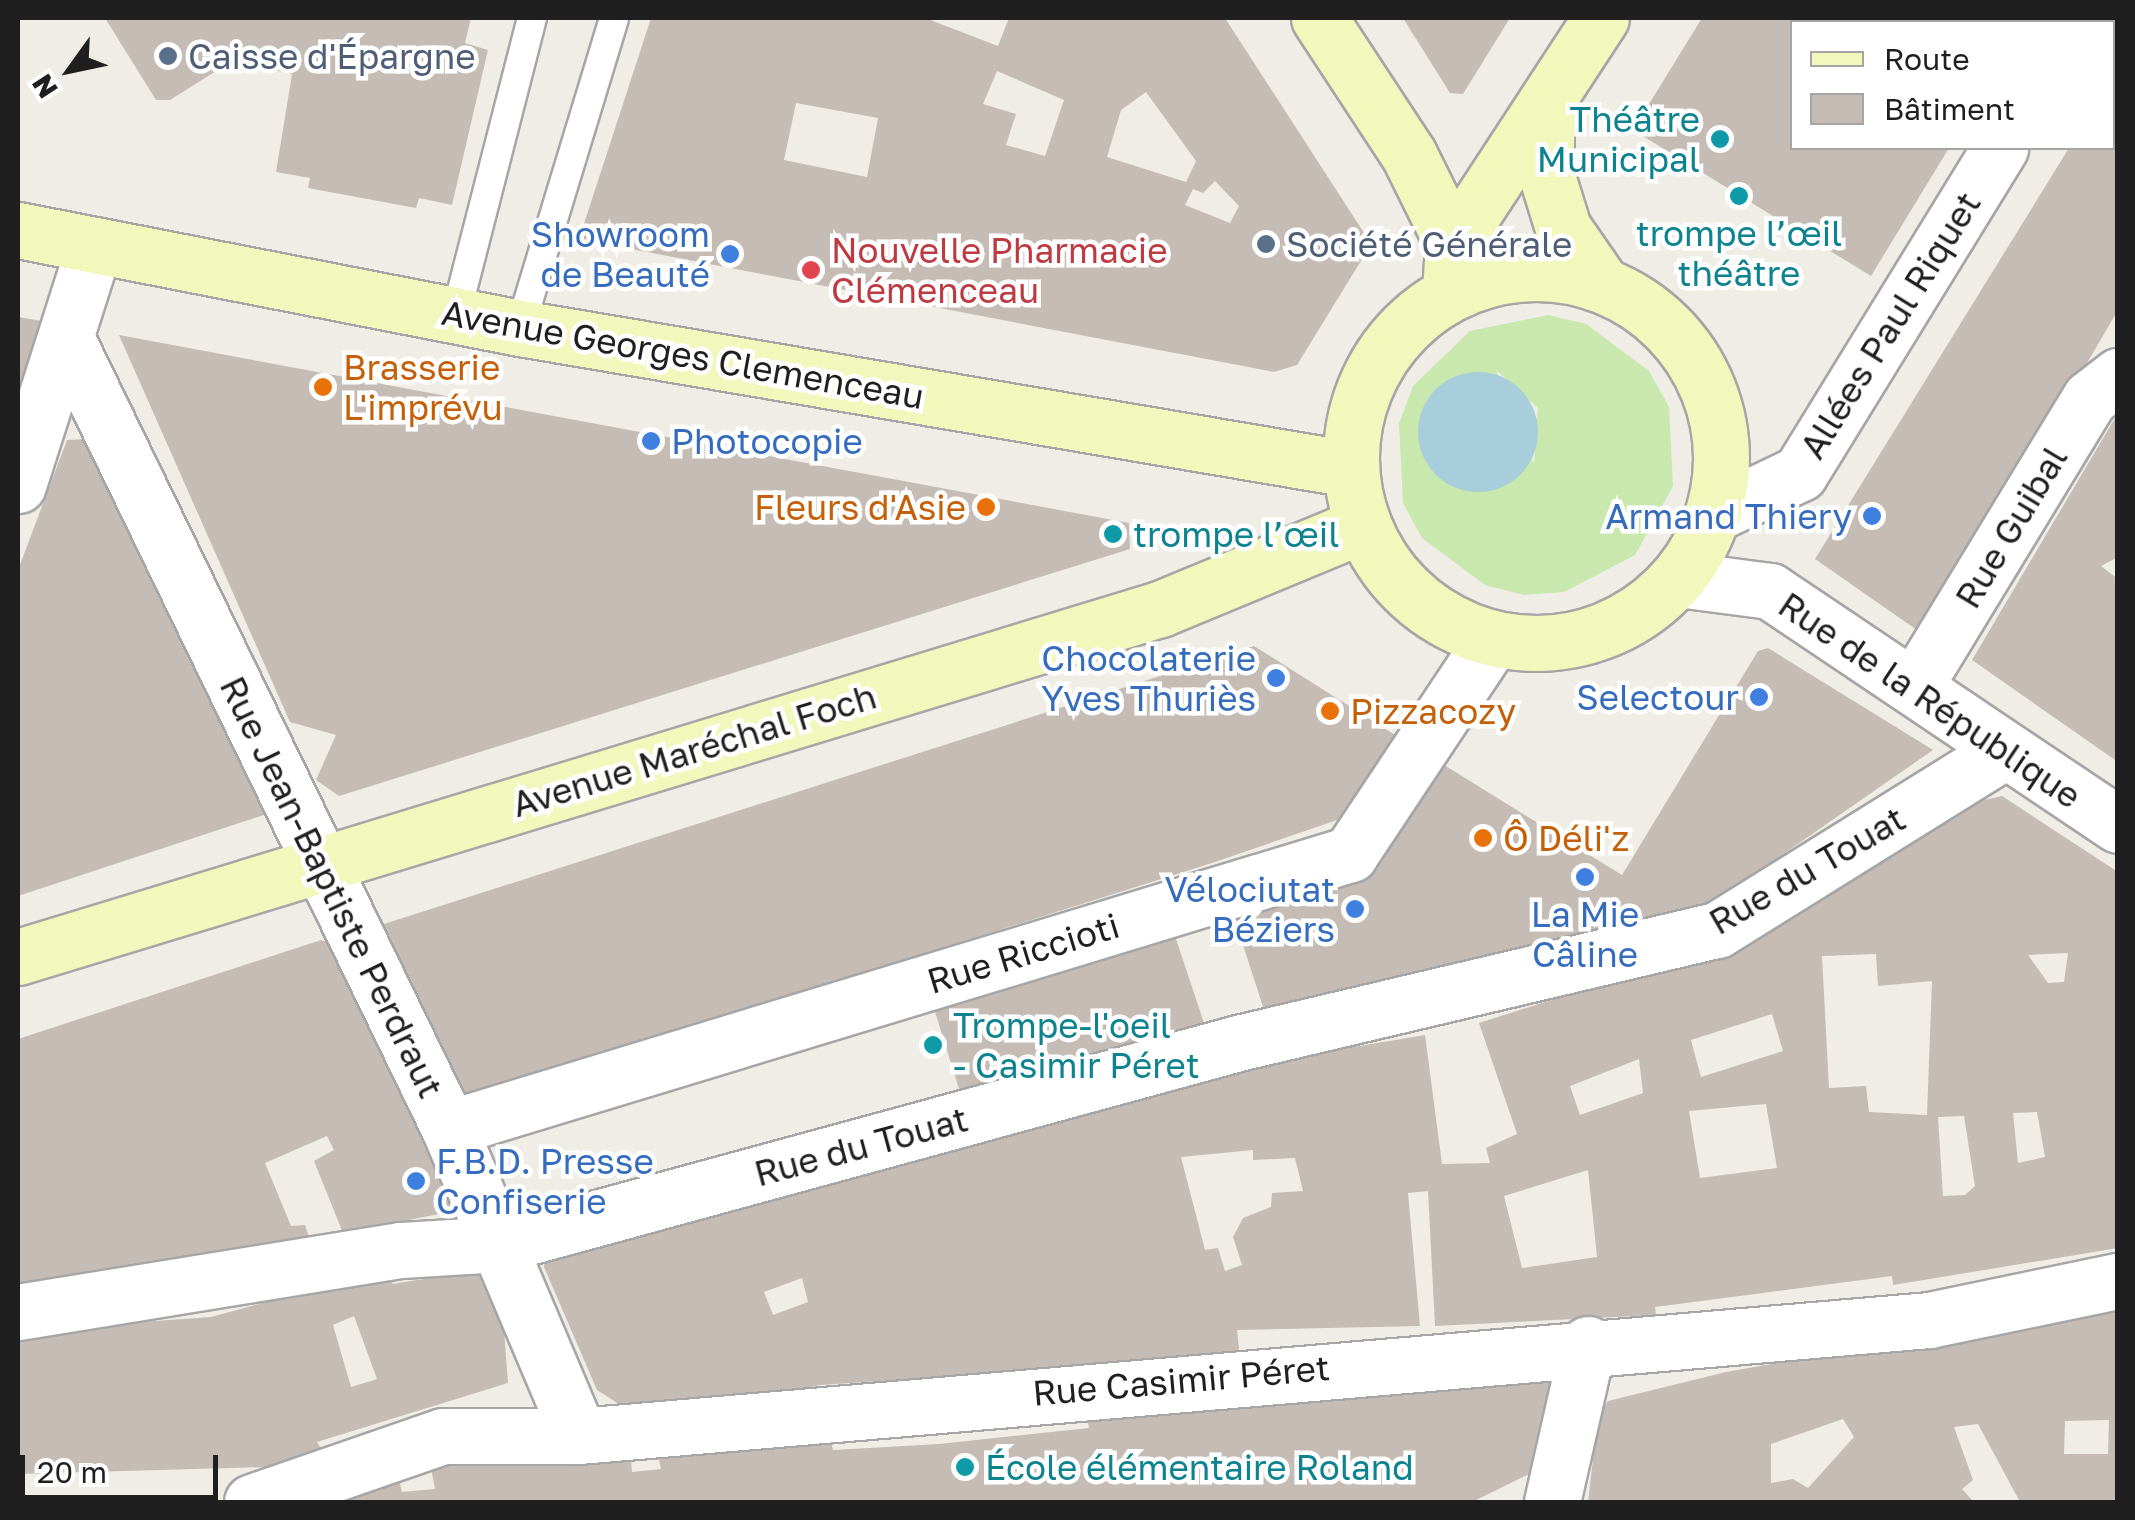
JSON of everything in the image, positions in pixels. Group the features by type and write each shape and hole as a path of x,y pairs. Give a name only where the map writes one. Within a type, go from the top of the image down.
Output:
{"main road":[{"path":"1319,18 1409,155 1451,268"},
{"path":"1451,268 1498,274 1551,272 1601,283 1650,310 1690,351 1714,403 1722,458 1714,514 1678,579 1640,613 1594,635 1544,644 1493,639 1414,598 1363,525 1350,469 1355,416 1374,366 1451,268 1601,18"},
{"path":"1546,104 1551,192 1563,228 1601,283"},
{"name":"Avenue Georges Clemenceau","path":"18,230 520,328 1350,469"},
{"name":"Avenue Maréchal Foch","path":"18,957 1160,609 1363,525"}],"street":[{"name":"Allées Paul Riquet","path":"1714,514 1800,472 1999,150"},
{"path":"18,485 69,344 94,247"},
{"name":"Rue Jean-Baptiste Perdraut","path":"69,344 450,1128 502,1244 579,1436"},
{"name":"Rue Guibal","path":"1914,687 2090,398 2118,376"},
{"name":"Rue de la République","path":"1678,579 1770,591 2118,825"},
{"name":"Rue Riccioti","path":"450,1128 1350,854 1493,639"},
{"name":"Rue du Touat","path":"18,1312 401,1250 502,1244 1238,1043 1717,930 2005,751"},
{"name":"Rue Casimir Péret","path":"252,1502 443,1436 579,1436 1588,1344 1928,1320 2118,1281"},
{"path":"1552,1502 1588,1344"}],"lane":[{"path":"456,314 532,18"},
{"path":"520,328 614,18"}],"green space":[{"path":"1548,315 1586,324 1649,371 1669,407 1673,486 1635,555 1564,592 1524,595 1485,585 1422,538 1403,503 1399,424 1413,386 1470,331","holes":["1496,370 1538,408 1534,464"]}],"water":[{"path":"1478,372 1501,376 1521,389 1534,409 1538,432 1534,455 1521,475 1501,488 1478,492 1455,488 1435,475 1422,455 1418,432 1422,409 1435,389 1455,376"}],"building":[{"path":"105,18 471,18 465,43 488,50 452,205 419,198 416,208 308,188 310,178 276,172 292,74 232,61 170,100 156,100"},
{"path":"651,18 925,18 998,46 1009,18 1225,18 1366,236 1367,251 1297,365 1274,372 579,239","holes":["997,71 1064,100 1045,156 1006,145 1016,114 983,104","1146,92 1196,161 1186,182 1107,157 1121,110","796,103 878,118 867,177 784,160","1215,181 1239,206 1230,223 1185,205 1193,189 1203,193"]},
{"path":"1403,18 1510,18 1463,94 1450,93"},
{"name":"Théâtre Municipal","path":"1702,18 2029,18 1790,20 1790,150 1948,150 1871,276 1633,130"},
{"path":"2118,69 2118,310 1927,637 1815,559 2068,150 2115,150"},
{"path":"18,317 48,322 18,402"},
{"path":"119,335 1129,523 1130,549 339,796 316,780 336,735 290,722"},
{"path":"2118,413 2118,557 2101,566 2118,579 2118,762 1972,660"},
{"path":"104,438 267,814 18,896 18,570 67,440"},
{"path":"1254,646 1395,735 1343,818 1212,863 465,1098 384,924"},
{"path":"1768,648 1933,750 1720,898 1584,942 1267,1019 1230,905 1436,760 1622,875 1758,651"},
{"path":"2002,796 2118,872 2118,1248 1893,1285 1892,1276 1655,1307 1656,1315 1435,1326 1428,1191 1408,1193 1420,1326 1237,1330 1240,1358 820,1385 674,1417 670,1400 622,1406 597,1390 544,1267 545,1258 665,1230 702,1211 938,1156 1014,1135 1013,1127 1247,1065 1425,1035 1442,1164 1490,1163 1486,1148 1517,1134 1479,1023 1780,927 1962,805","holes":["2068,953 2064,982 2048,983 2028,955","1876,954 1878,986 1932,981 1927,1115 1869,1112 1866,1086 1829,1088 1822,956","1772,1014 1783,1051 1701,1077 1691,1040","1639,1059 1643,1093 1580,1115 1570,1086","1766,1104 1777,1168 1700,1178 1689,1111","2037,1112 2045,1157 2018,1163 2013,1113","1964,1116 1975,1186 1965,1195 1943,1196 1938,1117","1253,1150 1253,1160 1295,1158 1303,1191 1272,1193 1271,1207 1243,1218 1233,1237 1242,1265 1225,1271 1218,1248 1205,1250 1181,1157","1588,1170 1597,1257 1522,1268 1504,1196","802,1278 808,1302 773,1315 764,1292"]},
{"path":"1171,924 1207,1032 961,1095 931,999"},
{"path":"321,940 333,945 454,1211 343,1233 314,1161 334,1150 327,1136 265,1163 291,1226 305,1225 310,1240 18,1291 18,1039"},
{"path":"468,1272 479,1275 504,1330 508,1383 317,1442 321,1449 269,1467 18,1474 18,1337 154,1312 155,1321 211,1317 344,1281 395,1276 392,1284","holes":["354,1316 377,1379 351,1387 333,1325"]},
{"path":"2118,1303 2118,1502 2020,1502 1978,1424 1954,1427 1973,1480 1962,1489 1974,1502 1588,1502 1598,1417 1608,1401 1726,1372","holes":["1843,1419 1854,1437 1808,1488 1793,1479 1771,1483 1771,1444","2109,1420 2108,1454 2064,1454 2065,1421"]},
{"path":"1560,1368 1537,1470 1472,1502 326,1502 398,1476 402,1492 435,1489 431,1468 455,1463 631,1461 632,1472 661,1469 658,1456 828,1431 833,1450 939,1444 1089,1428 1086,1411"}],"place":[{"name":"Caisse d'Épargne","path":"168,56"},
{"name":"Théâtre Municipal","path":"1720,139"},
{"name":"trompe l’œil théâtre","path":"1739,196"},
{"name":"Société Générale","path":"1266,244"},
{"name":"Showroom de Beauté","path":"730,254"},
{"name":"Nouvelle Pharmacie Clémenceau","path":"811,270"},
{"name":"Brasserie L'imprévu","path":"323,387"},
{"name":"Photocopie","path":"651,441"},
{"name":"Fleurs d'Asie","path":"986,507"},
{"name":"Armand Thiery","path":"1872,516"},
{"name":"trompe l’œil","path":"1113,534"},
{"name":"Chocolaterie Yves Thuriès","path":"1276,678"},
{"name":"Selectour","path":"1759,697"},
{"name":"Pizzacozy","path":"1330,711"},
{"name":"Ô Déli'z","path":"1483,838"},
{"name":"La Mie Câline","path":"1585,877"},
{"name":"Vélociutat Béziers","path":"1355,909"},
{"name":"Trompe-l'oeil - Casimir Péret","path":"933,1045"},
{"name":"F.B.D. Presse Confiserie","path":"416,1181"},
{"name":"École élémentaire Roland","path":"965,1467"}]}
